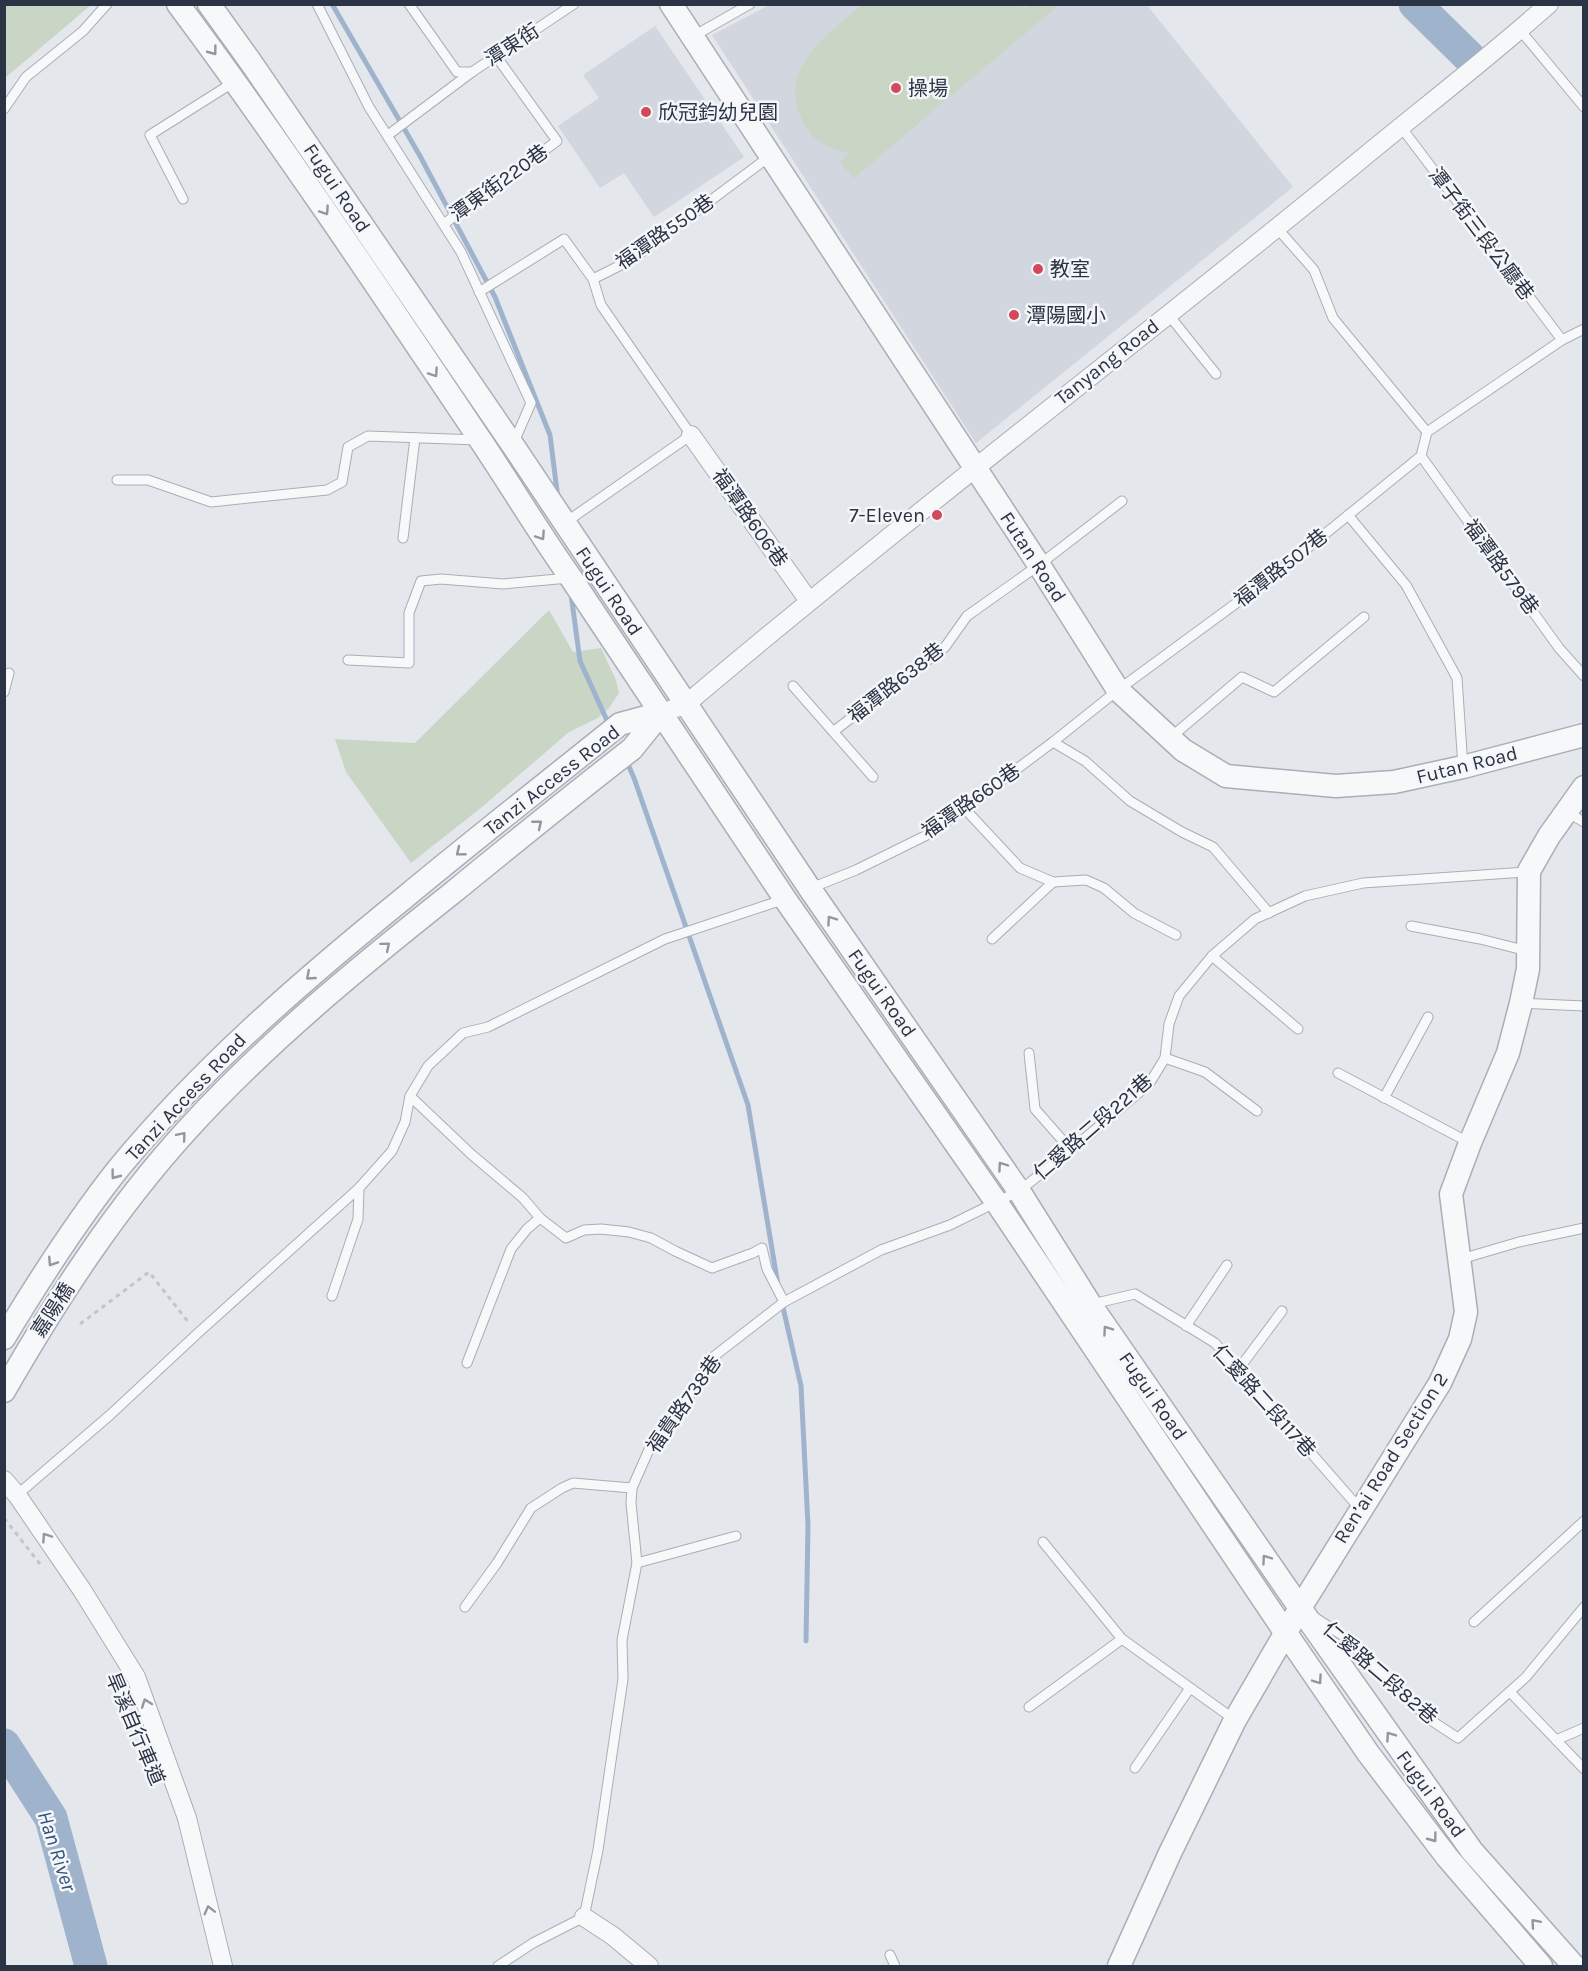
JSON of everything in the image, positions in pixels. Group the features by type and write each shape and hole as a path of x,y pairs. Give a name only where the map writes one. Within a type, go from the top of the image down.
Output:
{"street":[{"name":"Fugui Road","path":"178,4 496,442 564,524 810,889 1019,1191 1090,1304 1300,1608 1472,1851 1574,1966"},
{"name":"Fugui Road","path":"209,4 257,71 496,442 542,538 572,578 785,899 997,1203 1368,1753 1447,1857 1541,1966"},
{"name":"Futan Road","path":"670,4 1118,690 1183,750 1226,776 1336,786 1394,782 1463,767 1584,735"},
{"name":"Tanyang Road","path":"662,713 685,705 809,601 1277,228 1549,4"},
{"name":"福潭路606巷","path":"691,435 809,601"},
{"name":"Tanzi Access Road","path":"85,1214 117,1170 172,1109 253,1026 315,971 620,724 662,713"},
{"name":"Tanzi Access Road","path":"105,1230 187,1131 272,1044 398,936 632,749 662,713"},
{"name":"Ren’ai Road Section 2","path":"1119,1966 1170,1853 1235,1720 1285,1632 1440,1383 1460,1339 1466,1312 1451,1194 1508,1053 1521,1003 1528,969 1529,872 1549,836 1575,817 1584,787"},
{"name":"嘉陽橋","path":"4,1338 85,1214"},
{"name":"嘉陽橋","path":"4,1391 47,1318 105,1230"},
{"path":"4,1480 17,1495 82,1590 136,1677 187,1818 223,1966"},
{"path":"584,1917 613,1936 649,1966"}],"lane":[{"path":"4,109 26,77 83,31 107,4"},
{"path":"117,480 148,480 211,502 327,490 342,482 348,447 368,436 496,442 531,403 461,252 369,106 317,4"},
{"name":"潭東街","path":"409,4 457,72 472,72 574,4"},
{"path":"691,37 750,4"},
{"path":"1520,30 1584,107"},
{"name":"潭東街220巷","path":"445,224 557,141 496,56"},
{"path":"388,135 472,72"},
{"path":"183,199 150,135 235,81"},
{"path":"1574,96 1584,91"},
{"name":"潭子街三段公廳巷","path":"1401,127 1562,340"},
{"name":"福潭路550巷","path":"691,435 601,305 593,279 631,260 770,157"},
{"path":"1277,228 1314,270 1333,318 1427,432"},
{"path":"479,292 564,239 593,279"},
{"path":"1168,314 1216,374"},
{"path":"1421,456 1427,432 1562,340 1584,329"},
{"path":"564,524 691,435"},
{"path":"403,538 415,438"},
{"name":"福潭路507巷","path":"1118,690 1272,577 1421,456"},
{"name":"福潭路579巷","path":"1421,456 1559,648 1584,676"},
{"name":"福潭路638巷","path":"834,731 945,647 967,616 1039,566 1122,501"},
{"path":"1348,515 1406,585 1457,678 1463,767"},
{"path":"348,660 409,663 409,613 421,581 441,579 503,584 572,578"},
{"path":"1170,738 1242,677 1274,692 1364,617"},
{"path":"4,692 9,673"},
{"path":"793,686 873,777"},
{"name":"福潭路660巷","path":"810,889 856,870 931,832 1053,742 1118,690"},
{"path":"1053,742 1085,761 1130,801 1182,832 1213,847 1269,913"},
{"path":"964,808 1020,868 1053,882 1086,880 1104,888 1134,913 1176,935"},
{"name":"仁愛路二段221巷","path":"997,1203 1019,1191 1149,1084 1165,1058 1169,1024 1179,996 1212,956 1255,919 1305,896 1363,883 1529,872"},
{"path":"992,939 1053,882"},
{"path":"17,1495 110,1415 359,1188 392,1151 405,1122 410,1096 428,1066 463,1033 488,1027 665,939 785,899"},
{"path":"1411,926 1480,939 1529,952"},
{"path":"1212,956 1298,1029"},
{"path":"1521,1003 1584,1006"},
{"path":"1384,1098 1428,1017"},
{"path":"1029,1053 1035,1109 1071,1150"},
{"path":"1165,1058 1205,1072 1257,1111"},
{"path":"1338,1073 1470,1143"},
{"path":"410,1096 471,1154 523,1198 540,1218 566,1238 584,1230 601,1229 651,1238 712,1268 762,1248 767,1269 784,1302"},
{"path":"332,1296 358,1220 359,1188"},
{"name":"福貴路738巷","path":"584,1917 600,1839 623,1679 622,1640 637,1563 631,1503 632,1488 656,1437 690,1395 712,1358 784,1302 881,1250 950,1226 997,1203"},
{"path":"467,1364 511,1249 526,1229 540,1218"},
{"path":"1458,1260 1519,1242 1584,1228"},
{"path":"1186,1326 1227,1265"},
{"name":"仁愛路二段117巷","path":"1090,1304 1135,1294 1215,1343 1360,1509"},
{"path":"1238,1370 1282,1311"},
{"path":"465,1607 531,1508 561,1488 573,1483 632,1488"},
{"path":"1474,1622 1584,1521"},
{"path":"637,1563 736,1536"},
{"path":"1043,1542 1122,1639 1235,1720"},
{"name":"仁愛路二段82巷","path":"1300,1608 1342,1635 1429,1719 1458,1738 1526,1677 1584,1607"},
{"path":"1029,1707 1122,1639"},
{"path":"1135,1768 1190,1688"},
{"path":"1510,1692 1584,1769"},
{"path":"1556,1740 1584,1728"},
{"path":"498,1966 533,1943 584,1917"},
{"path":"890,1955 895,1966"}],"path":[{"path":"80,1324 149,1272 198,1333"},
{"path":"4,1518 43,1568"}],"shaded area":[{"name":"潭陽國小","path":"769,5 1147,5 1293,187 976,443 712,35"},
{"name":"欣冠鈞幼兒園","path":"655,26 744,157 654,217 624,173 600,188 558,126 599,98 583,75"}],"green space":[{"path":"5,4 91,4 91,5 5,78"},
{"path":"1023,4 1023,9 1029,5 1059,5 854,178 840,162 849,153 821,142 810,133 802,120 796,101 796,84 801,68 821,41 862,5"},
{"path":"549,610 573,652 601,648 616,680 619,693 609,708 598,718 569,732 482,807 411,863 346,772 335,739 415,743"}],"waterway":[{"path":"332,4 420,156 495,297 550,435 558,499"},
{"path":"1415,4 1471,59"},
{"path":"571,594 580,661 609,725"},
{"path":"626,760 748,1105 778,1285"},
{"path":"782,1303 801,1386 808,1525 806,1641"},
{"name":"Han River","path":"4,1745 51,1818 91,1966"}],"place":[{"name":"操場","path":"896,88"},
{"name":"欣冠鈞幼兒園","path":"646,112"},
{"name":"教室","path":"1038,269"},
{"name":"潭陽國小","path":"1014,315"},
{"name":"7-Eleven","path":"937,515"}]}
